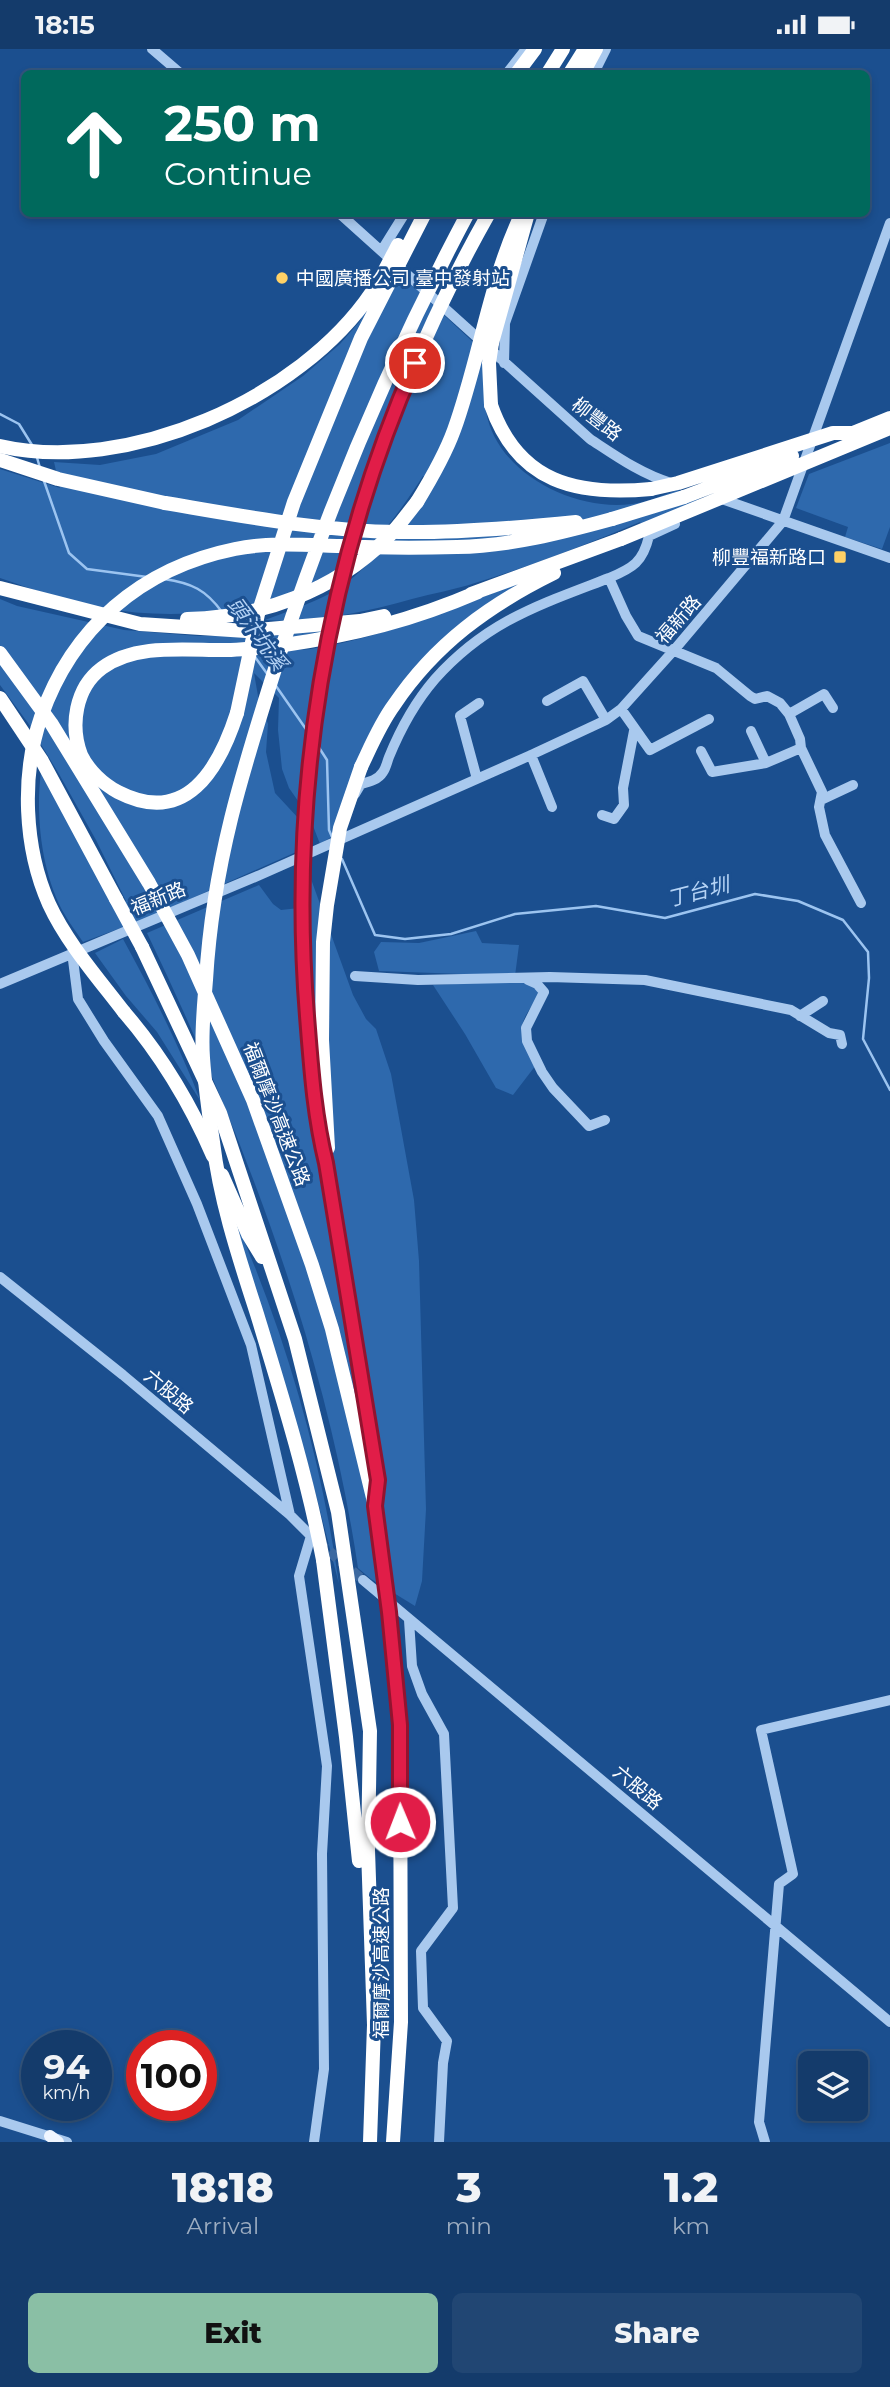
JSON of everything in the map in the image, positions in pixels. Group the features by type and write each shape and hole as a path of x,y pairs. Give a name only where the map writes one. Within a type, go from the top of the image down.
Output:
{"highway":[{"path":"519,70 535,49"},
{"path":"550,70 563,49"},
{"path":"572,70 585,49"},
{"path":"585,70 596,49"},
{"path":"0,446 31,451 121,447 188,429 236,407 292,372 352,317 372,292 414,217"},
{"path":"423,217 361,338 294,502 258,614 251,648 237,713 221,755 201,783 185,795 158,802 131,798 113,789 89,769 82,756 75,725 80,698 87,685 101,669 121,658 151,651 248,648 251,648 346,634 388,625 431,612 621,539 890,428"},
{"path":"370,1897 360,1864 323,1560 312,1503 226,1210 213,1145 202,1039 212,907 223,843 239,781 306,575 377,398 466,217"},
{"path":"375,1506 378,1480 311,1081 303,972 302,865 306,790 323,665 357,522 384,439 434,321 487,217"},
{"path":"87,611 153,619 204,619 287,601 333,579 359,562 387,538 417,502 453,432 498,275 520,217"},
{"path":"527,217 492,343 489,380 491,405 504,437 516,452 542,473 564,483 597,491 651,489 678,484 833,433 853,433"},
{"path":"274,1276 248,1234 192,1109 150,1042 124,1012 69,937 49,904 39,873 28,814 29,764 36,732 48,698 70,656 101,619 130,594 160,574 194,560 236,549 302,545 486,546 550,536 684,497 890,418"},
{"path":"0,460 58,479 165,503 257,519 365,531 479,531 612,519"},
{"path":"326,1163 328,1142 322,1040 323,942 341,828 361,767 394,705 421,670 448,642 482,613 520,590 621,539"},
{"path":"0,588 140,624 236,631 360,621 402,613 478,592"},
{"name":"福爾摩沙高速公路","path":"0,653 51,723 149,883 188,955 253,1100 332,1329 375,1506 400,1725 401,2022 393,2142"},
{"name":"福爾摩沙高速公路","path":"0,698 43,761 142,947 220,1113 295,1339 335,1499 370,1731 368,1850 374,2025 370,2142"}],"street":[{"path":"152,49 176,70"},
{"path":"509,70 526,49"},
{"path":"596,70 606,49"},
{"name":"柳豐路","path":"344,217 590,439 621,460 657,479 726,500 890,558"},
{"path":"382,250 403,217"},
{"path":"504,363 505,323 543,217"},
{"name":"福新路","path":"0,984 260,875 477,779 606,720 621,709 676,649 783,521 890,223"},
{"path":"337,840 360,785 374,781 383,773 413,710 434,680 470,644 530,608 631,569 645,553 649,536 726,500"},
{"path":"609,578 638,636 676,649 716,668 750,696 755,699 767,696 780,703 789,714 801,748 822,792 818,807 825,835 861,903"},
{"path":"547,701 583,681 606,720"},
{"path":"789,714 824,694 833,708"},
{"path":"477,779 460,716 479,703"},
{"path":"621,709 650,750 709,719"},
{"path":"602,815 614,819 624,805 623,788 634,730"},
{"path":"751,731 766,763"},
{"path":"701,751 712,772 766,763 801,748"},
{"path":"531,755 552,807"},
{"path":"821,800 853,785"},
{"path":"72,952 78,999 104,1041 158,1116 197,1203 247,1332 290,1515"},
{"path":"355,976 418,980 645,980 791,1010 829,1033 840,1035 842,1044"},
{"path":"525,978 537,984 544,992 526,1028 527,1041 542,1072 553,1088 589,1126 605,1120"},
{"path":"800,1016 824,1002"},
{"name":"六股路","path":"0,1277 123,1375 290,1515 312,1537 299,1576 327,1766 322,1854 324,2069 314,2142"},
{"name":"六股路","path":"363,1580 890,2022"},
{"path":"409,1620 412,1666 422,1694 444,1734 453,1908 421,1951 424,2008 447,2041 443,2063 439,2142"},
{"path":"765,2142 759,2122 779,1884 793,1874 761,1730 890,1700"},
{"path":"0,2121 67,2142"}],"shaded area":[{"path":"391,266 486,352 486,411 493,433 505,453 521,470 541,484 586,502 632,504 678,490 710,505 646,533 640,522 517,570 376,608 321,619 265,620 315,601 346,583 388,542 436,482 423,476 378,537 360,554 332,573 302,589 237,608 169,614 102,608 76,603 0,578 0,469 60,488 54,462 100,465 156,454 238,420 303,376 340,344 360,321"},
{"path":"890,443 890,527 882,549 845,537 848,527 796,508 809,474"},
{"path":"519,583 401,687 336,834 320,844 310,818 289,788 282,769 278,730 279,698 254,673 258,696 268,724 266,752 275,793 300,820 312,845 145,919 83,942 57,899 46,864 40,826 41,772 115,908 126,901 59,774 28,723 0,685 0,599 17,606 124,630 198,636 272,636 339,629 178,656 202,657 306,649 342,643 419,620"},
{"path":"307,868 353,995 366,1019 376,1029 391,1074 414,1200 419,1261 426,1509 422,1581 415,1606 358,1568 325,1403 276,1243 216,1086 147,933 259,885 281,910 308,907"},
{"path":"476,931 482,943 519,945 515,976 379,971 374,952 381,942 419,943"},
{"path":"123,939 165,1019 201,1102 157,1032 126,996 95,953"},
{"path":"523,981 536,986 539,996 526,1016 522,1029 536,1065 513,1095 496,1088 433,985"},
{"path":"233,1215 269,1304 299,1396 322,1489 339,1584 309,1468"}],"waterway":[{"name":"頭汴坑溪","path":"0,414 19,424 32,445"},
{"name":"頭汴坑溪","path":"36,454 40,468"},
{"name":"頭汴坑溪","path":"44,481 69,553 87,569 147,577"},
{"name":"頭汴坑溪","path":"164,579 198,589 222,612"},
{"name":"頭汴坑溪","path":"255,657 268,675"},
{"name":"頭汴坑溪","path":"276,686 308,732"},
{"name":"頭汴坑溪","path":"318,746 327,760 329,830 332,837"},
{"name":"丁台圳","path":"342,859 375,935 405,939 451,934 515,914 596,906 665,918 755,894 798,901 843,920 868,952 869,978 863,1039 890,1090"}],"tunnel":[{"path":"318,1542 363,1580"}],"place":[{"name":"中國廣播公司 臺中發射站","path":"282,278"},
{"name":"柳豐福新路口","path":"840,557"}],"route":[{"path":"400,1822 400,1725 375,1506 378,1480 311,1081 303,972 302,865 306,790 323,665 336,604 357,522 380,450 415,363"}]}
